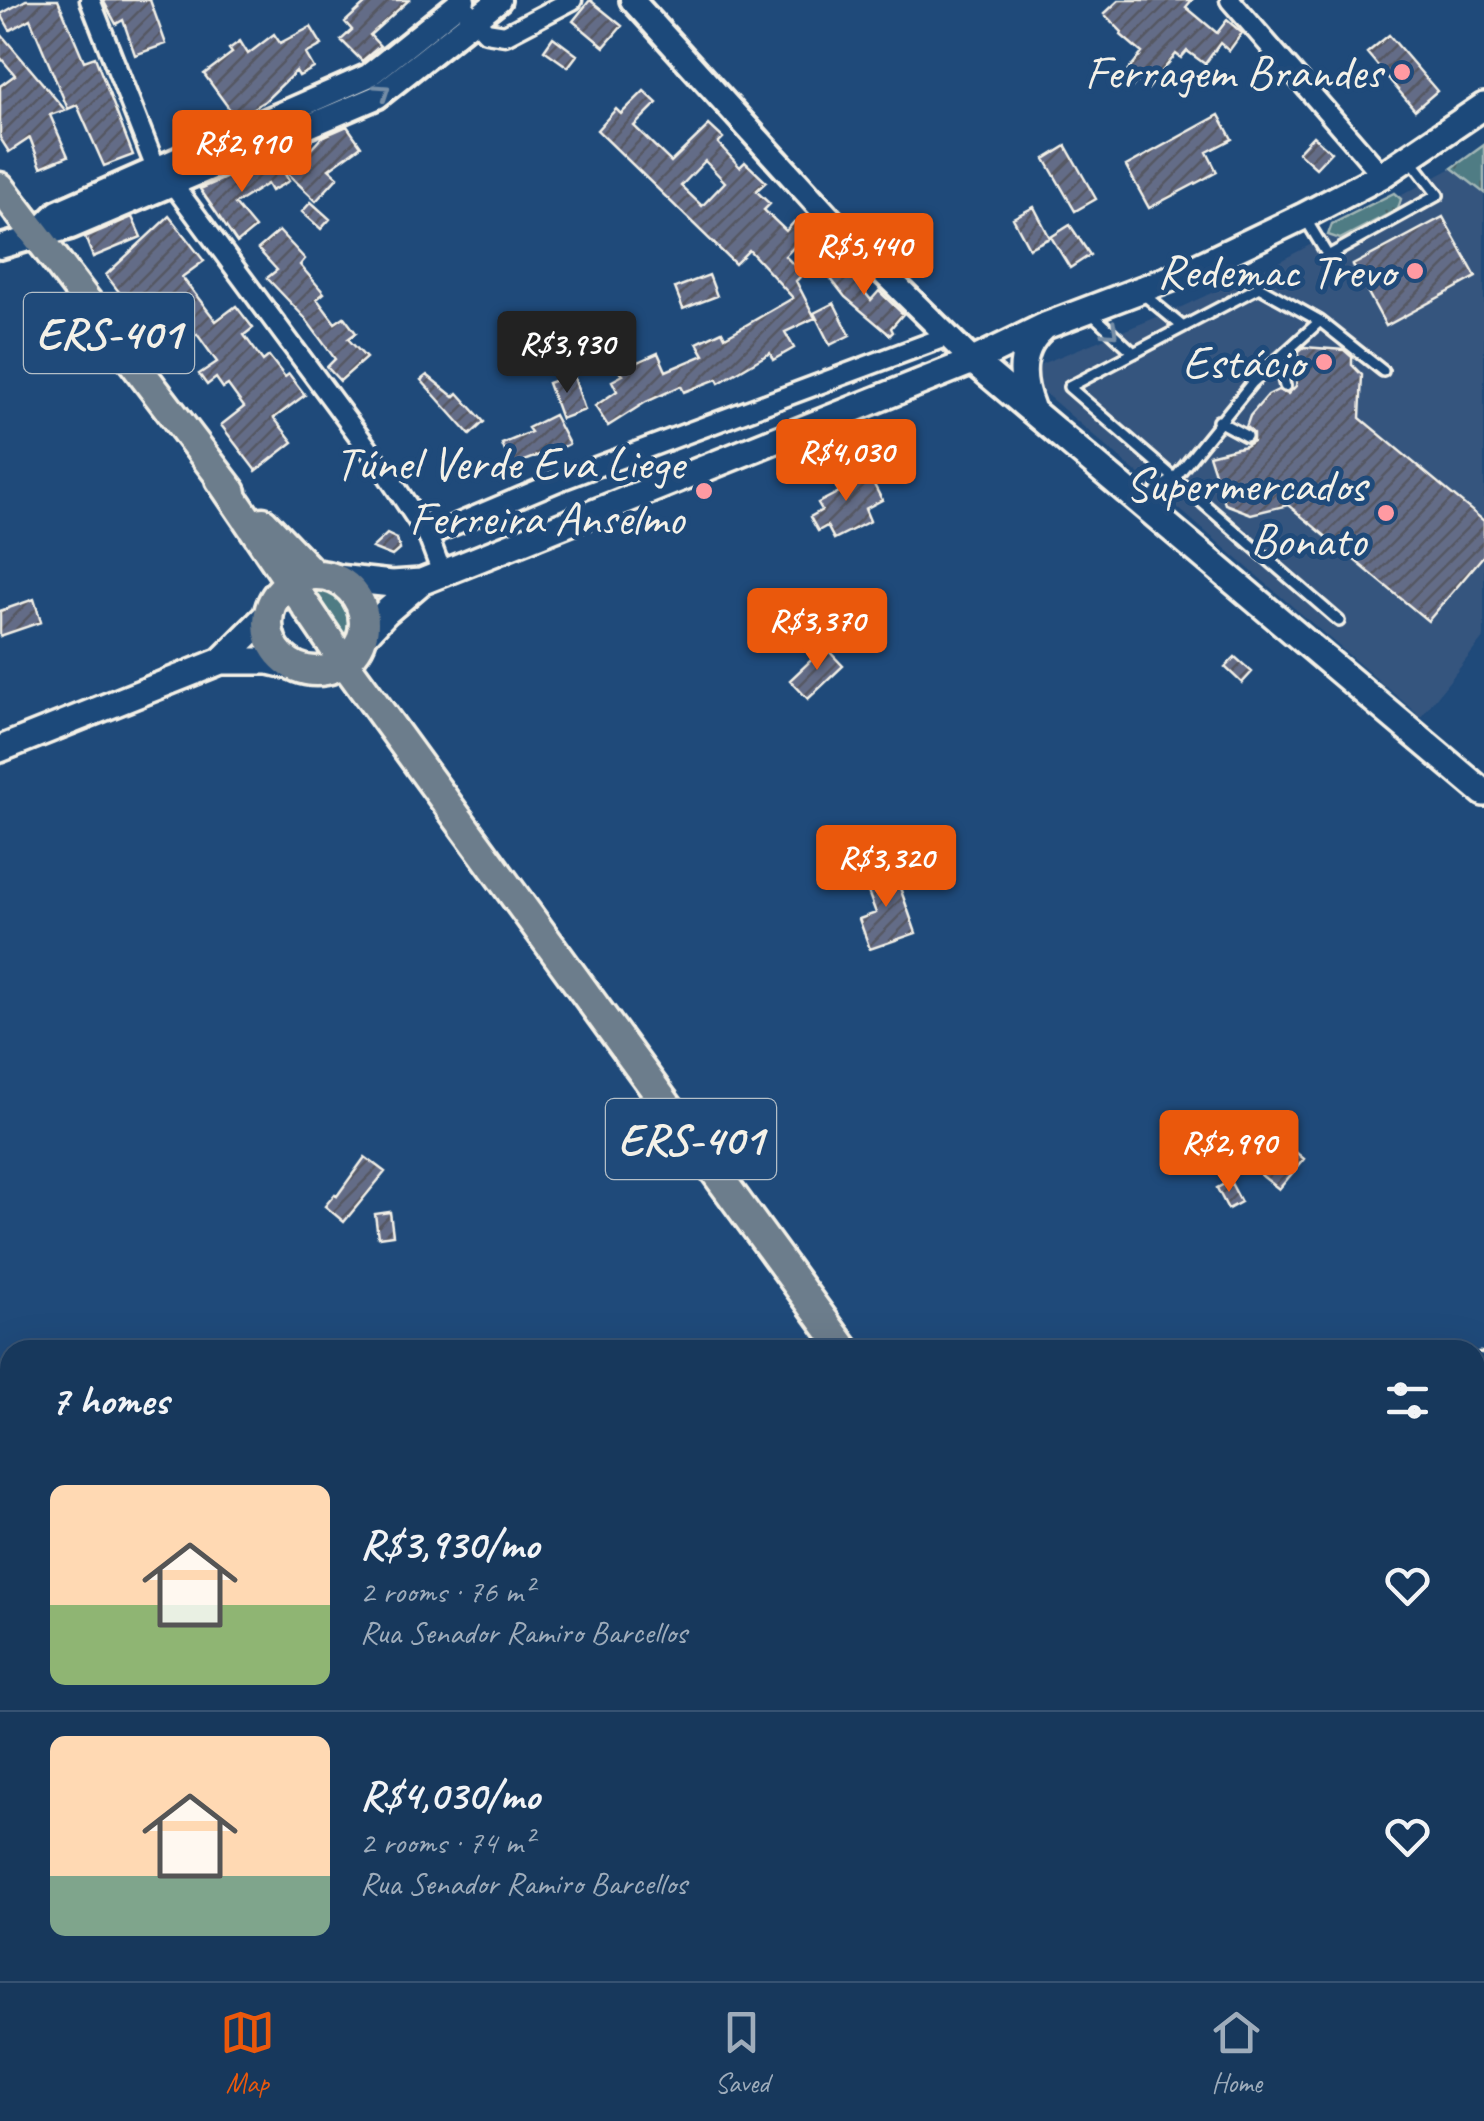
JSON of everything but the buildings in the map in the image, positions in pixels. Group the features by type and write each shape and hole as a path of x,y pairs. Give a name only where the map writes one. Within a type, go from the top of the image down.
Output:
{"main road":[{"path":"294,591 432,577 973,361 1045,326 1140,292 1304,216 1382,175 1484,106"},
{"name":"ERS-401","path":"0,187 220,479"},
{"path":"1031,406 1023,388 1022,369 1027,348 1045,326"},
{"path":"973,361 1031,406 1410,734 1484,793"},
{"path":"220,479 294,591"},
{"path":"220,479 294,591 355,649 402,738"},
{"path":"220,661 269,661 322,670 355,649 386,612 432,577"},
{"path":"0,749 220,661 294,591 338,581 357,596 362,609 355,649"},
{"path":"294,591 268,632 275,648 287,661 338,685 402,738"},
{"name":"ERS-401","path":"402,738 838,1340"}],"street":[{"path":"90,0 164,177 384,470 428,536 432,577"},
{"path":"0,247 35,235 58,212 164,177 368,76 466,8 499,0"},
{"path":"466,8 486,32 506,34 572,0"},
{"path":"632,0 845,235 973,361"},
{"path":"1230,0 1382,175"},
{"path":"428,536 561,480 945,336"}],"lane":[{"path":"1304,216 1328,256 1438,194 1409,157"},
{"path":"1340,621 1069,387 1259,287 1320,321 1382,371"},
{"path":"1140,292 1183,327"},
{"path":"1088,310 1134,352"},
{"path":"1148,506 1157,490 1175,478 1218,421 1320,321"},
{"path":"1278,359 1285,386"},
{"path":"1218,421 1246,436"}],"shaded area":[{"path":"1452,168 1484,193 1484,637 1421,717 1042,391 1038,374 1041,364 1177,309 1282,260"}],"green space":[{"path":"1484,145 1484,193 1452,168"},
{"path":"1394,193 1401,199 1398,209 1340,239 1328,235 1332,224"},
{"path":"310,586 333,591 348,602 354,618 349,641"}],"place":[{"name":"Ferragem Brandes","path":"1402,72"},
{"name":"Redemac Trevo","path":"1415,271"},
{"name":"Estácio","path":"1324,362"},
{"name":"Túnel Verde Eva Liege Ferreira Anselmo","path":"704,491"},
{"name":"Supermercados Bonato","path":"1386,513"}]}
